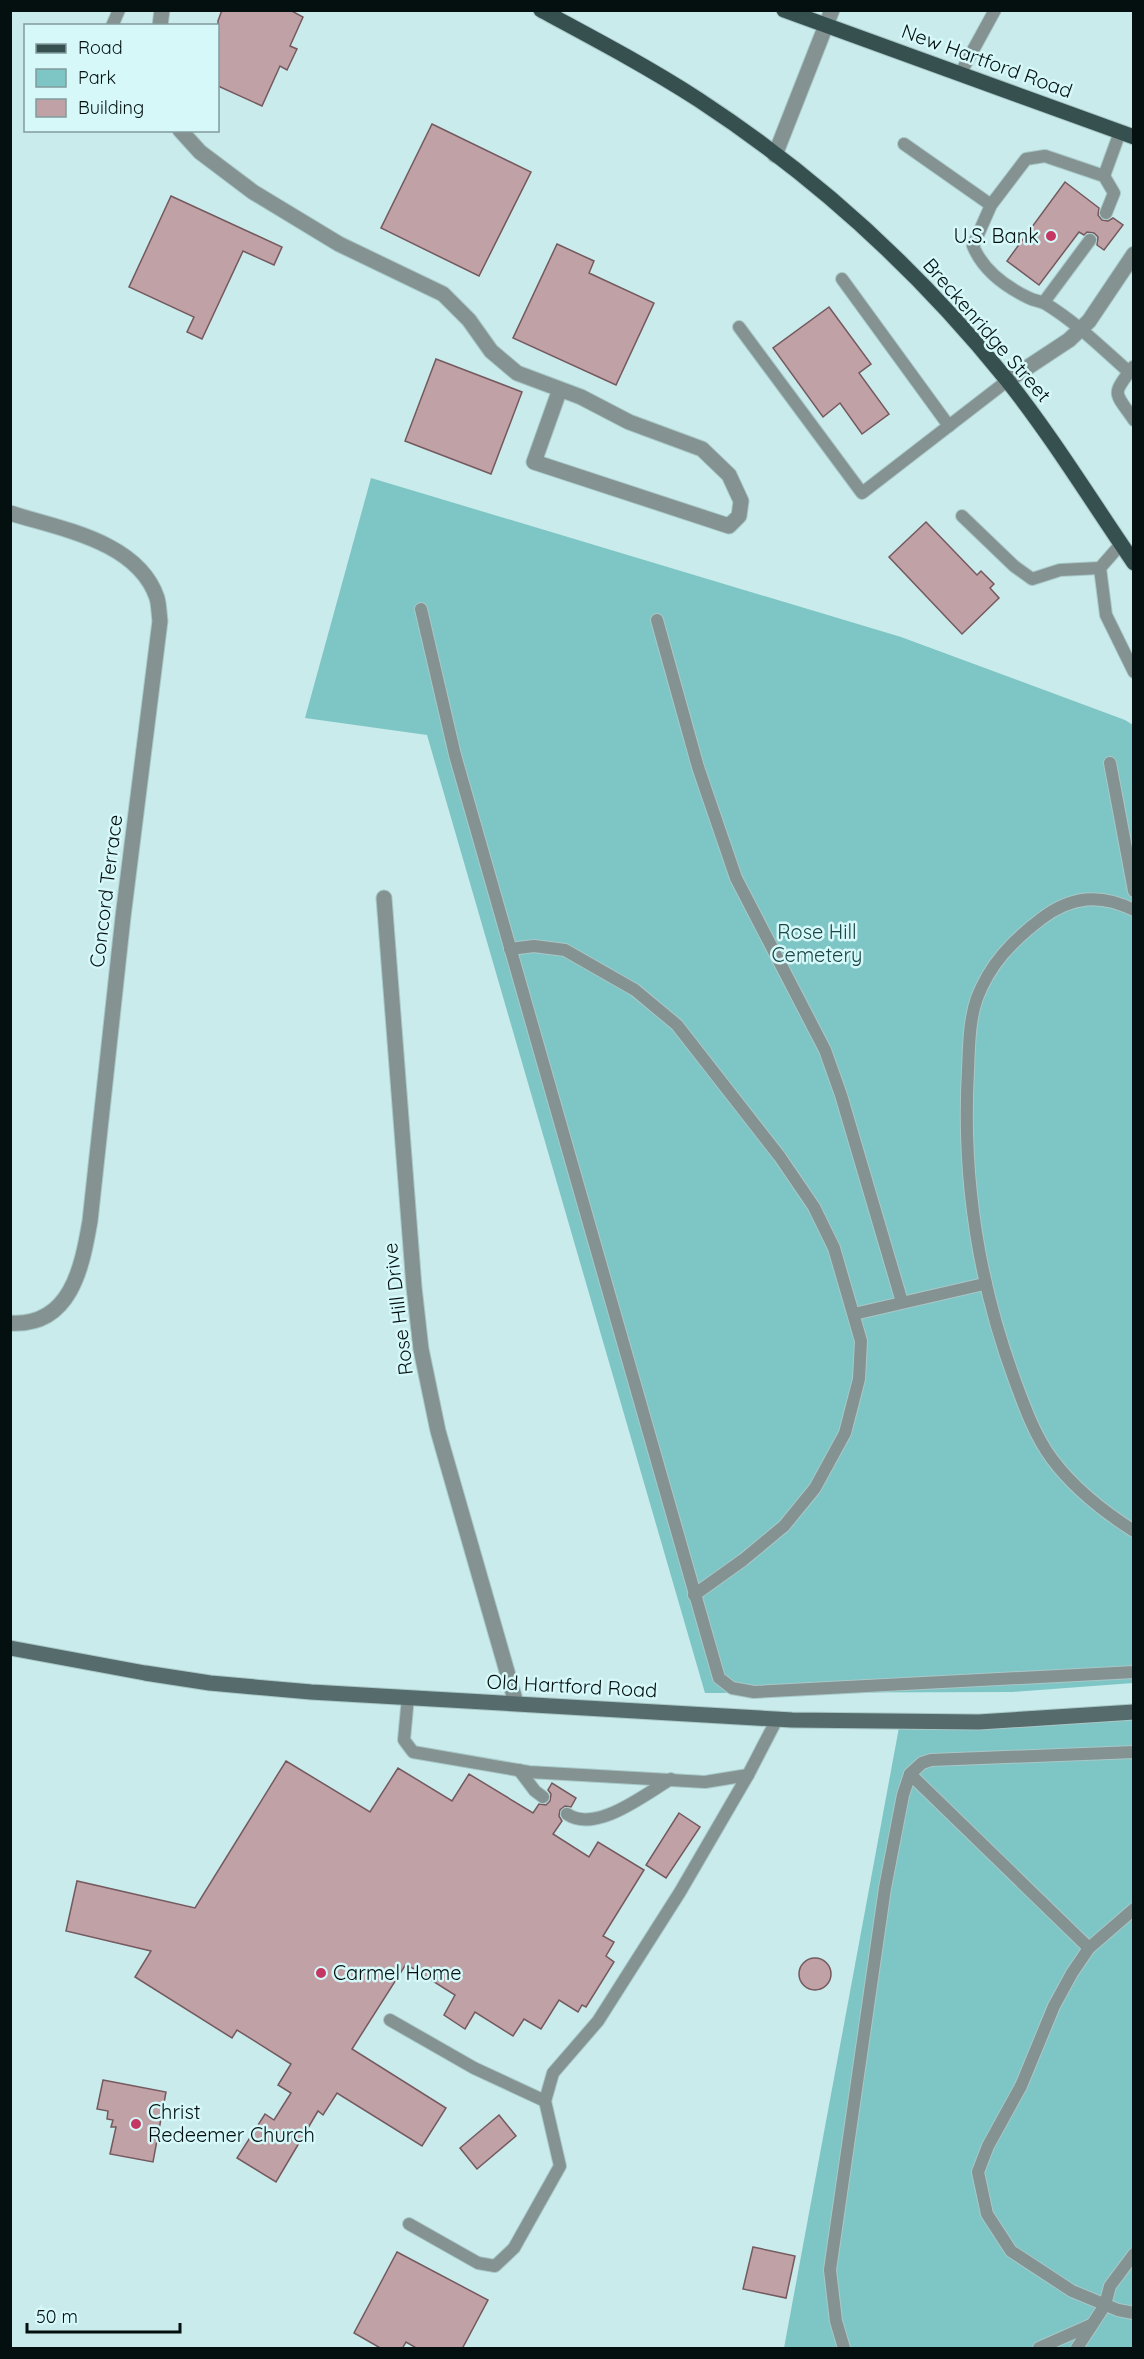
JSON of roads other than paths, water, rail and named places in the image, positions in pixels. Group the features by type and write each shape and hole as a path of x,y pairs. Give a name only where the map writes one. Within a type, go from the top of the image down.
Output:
{"main road":[{"path":"541,10 618,51 679,88 775,155"},
{"name":"New Hartford Road","path":"784,10 1127,135"},
{"name":"Breckenridge Street","path":"775,155 819,189 893,255 961,326 1007,381 1053,442 1129,553"},
{"name":"Old Hartford Road","path":"11,1650 210,1683 311,1692 777,1719 979,1722 1134,1712"}],"street":[{"path":"775,155 832,10"},
{"path":"182,132 200,153 253,192 339,244 443,294 469,320 491,351 517,373 560,389 581,397 629,422 702,449 729,475 741,501 739,516 729,526 534,462 560,389"},
{"path":"1007,381 1069,339 1089,321 1134,254"},
{"name":"Concord Terrace","path":"10,513 108,545 130,559 146,578 157,598 160,621 123,917 85,1254 76,1282 62,1304 42,1318 10,1323"},
{"name":"Rose Hill Drive","path":"384,898 414,1287 421,1349 438,1431 516,1703"}],"lane":[{"path":"113,24 119,10"},
{"path":"960,74 995,10"},
{"path":"1104,176 1127,135"},
{"path":"904,144 991,205"},
{"path":"1106,213 1114,193 1104,176 1045,156 1026,159 991,205 973,246 978,260 1001,281 1031,300 1044,302 1131,369 1118,387 1117,396 1134,420"},
{"path":"1044,302 1090,240"},
{"path":"842,279 949,426"},
{"path":"739,327 862,493 1007,381"},
{"path":"962,516 1014,566 1032,579 1060,570 1100,568 1129,553"},
{"path":"1100,568 1106,615 1134,672"},
{"path":"421,609 455,755 719,1678 732,1688 754,1692 1134,1672"},
{"path":"657,620 714,817 736,878 825,1050 841,1095 902,1302"},
{"path":"1110,763 1134,891"},
{"path":"1134,910 1099,897 1078,900 1052,910 1023,932 1004,951 989,971 976,1001 969,1044 966,1114 969,1186 984,1284 1002,1346 1025,1406 1052,1459 1115,1519 1134,1531"},
{"path":"510,949 534,946 565,950 635,990 677,1025 716,1072 780,1157 814,1207 834,1248 854,1314 861,1341 859,1379 845,1433 815,1488 784,1526 743,1560 694,1595"},
{"path":"854,1314 984,1284"},
{"path":"408,1697 404,1740 413,1752 519,1770 705,1782 748,1775"},
{"path":"408,2224 478,2263 495,2266 514,2248 560,2166 545,2101 553,2073 598,2021 681,1892 748,1775 777,1719"},
{"path":"844,2349 836,2321 830,2270 885,1888 903,1795 910,1774 922,1763 931,1760 1134,1752"},
{"path":"519,1770 535,1791 543,1797"},
{"path":"910,1774 1089,1948"},
{"path":"567,1814 572,1818 586,1821 612,1814 670,1779"},
{"path":"1134,1909 1089,1948 1054,2006 1021,2086 988,2146 978,2172 987,2214 1011,2251 1072,2291 1118,2310 1134,2313"},
{"path":"390,2020 474,2068 545,2101"},
{"path":"1077,2349 1105,2305 1110,2286 1134,2254"},
{"path":"1039,2349 1092,2324"}],"place":[{"name":"U.S. Bank","path":"1051,236"},
{"name":"Carmel Home","path":"321,1973"},
{"name":"Christ Redeemer Church","path":"136,2124"}],"park label":[{"name":"Rose Hill Cemetery","path":"817,944"}]}
